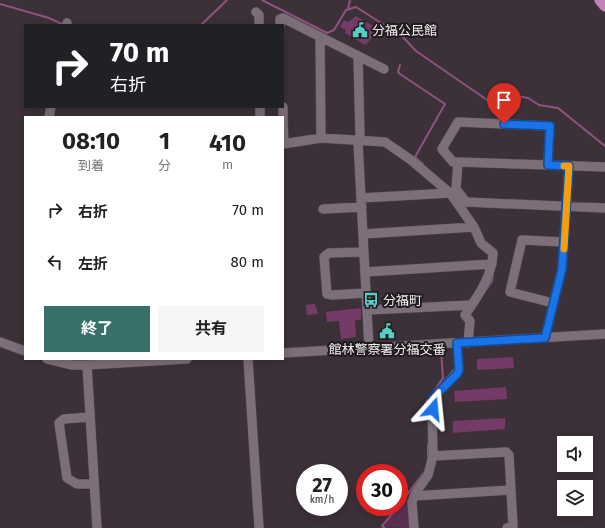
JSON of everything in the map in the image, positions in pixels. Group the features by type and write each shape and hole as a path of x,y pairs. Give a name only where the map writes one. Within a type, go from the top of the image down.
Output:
{"main road":[{"path":"600,0 605,6"}],"street":[{"path":"256,12 259,15 259,24"},
{"path":"280,24 280,19 283,18 384,69"},
{"path":"320,37 321,138"},
{"path":"358,57 360,135 358,142 369,348"},
{"path":"548,165 550,126 458,122 442,150 453,162 605,167"},
{"path":"284,144 321,138 358,142 384,142 411,160 450,193 474,227 481,242 493,253 488,279 466,315 470,321 468,343"},
{"path":"458,162 456,189 466,202 605,208"},
{"path":"545,338 562,269 569,166"},
{"path":"323,209 361,203 450,193"},
{"path":"363,234 474,227"},
{"path":"553,303 510,292 522,240 564,242"},
{"path":"364,252 329,253 324,257 327,294 366,293"},
{"path":"365,272 492,264"},
{"path":"367,310 472,305"},
{"path":"284,354 605,334"},
{"path":"0,342 24,351"},
{"path":"414,528 412,502 414,496 428,475 433,456 432,400 459,370 457,343"},
{"path":"51,360 72,365 87,365 107,361 158,360"},
{"path":"248,360 258,528"},
{"path":"87,365 97,528"},
{"path":"90,417 64,419 59,422 67,478 77,484 94,484"},
{"path":"433,456 506,452 509,455 513,526 507,528"},
{"path":"414,496 511,490"}],"shaded area":[{"path":"408,498 410,528 385,527 387,521 392,516 408,516"}],"building":[{"name":"分福公民館","path":"356,16 375,27 372,34 375,35 365,45 345,33 346,30 340,27 344,20 348,22"},
{"path":"315,304 318,314 307,315 306,305"},
{"path":"361,308 361,320 355,320 356,337 341,339 339,321 327,322 326,312"},
{"path":"513,357 514,368 477,370 477,359"},
{"path":"506,387 507,399 455,402 454,391"},
{"path":"505,418 505,429 453,433 453,421"}],"waterway":[{"path":"202,24 227,0"},
{"path":"262,0 327,33 334,30 346,10 356,7 400,34 416,51 493,104 512,95 528,98 539,105 558,108 605,146"},
{"path":"348,9 350,0"},
{"path":"0,4 49,18 62,24"},
{"path":"400,65 398,72 400,74 445,104 415,157 423,164"},
{"path":"486,290 492,281 493,274"},
{"path":"428,406 426,402 443,378 441,351"},
{"path":"428,444 428,460"},
{"path":"408,493 425,471"},
{"path":"385,528 382,526 390,516"}],"slow traffic":[{"path":"564,166 569,166 564,249"}],"place":[{"name":"分福公民館","path":"360,30"},
{"name":"分福町","path":"371,300"},
{"name":"館林警察署分福交番","path":"387,331"}],"route":[{"path":"433,409 433,398 450,379 457,374 459,370 457,343 545,338 546,328 559,284 562,269 569,166 548,165 550,126 504,124"}]}
